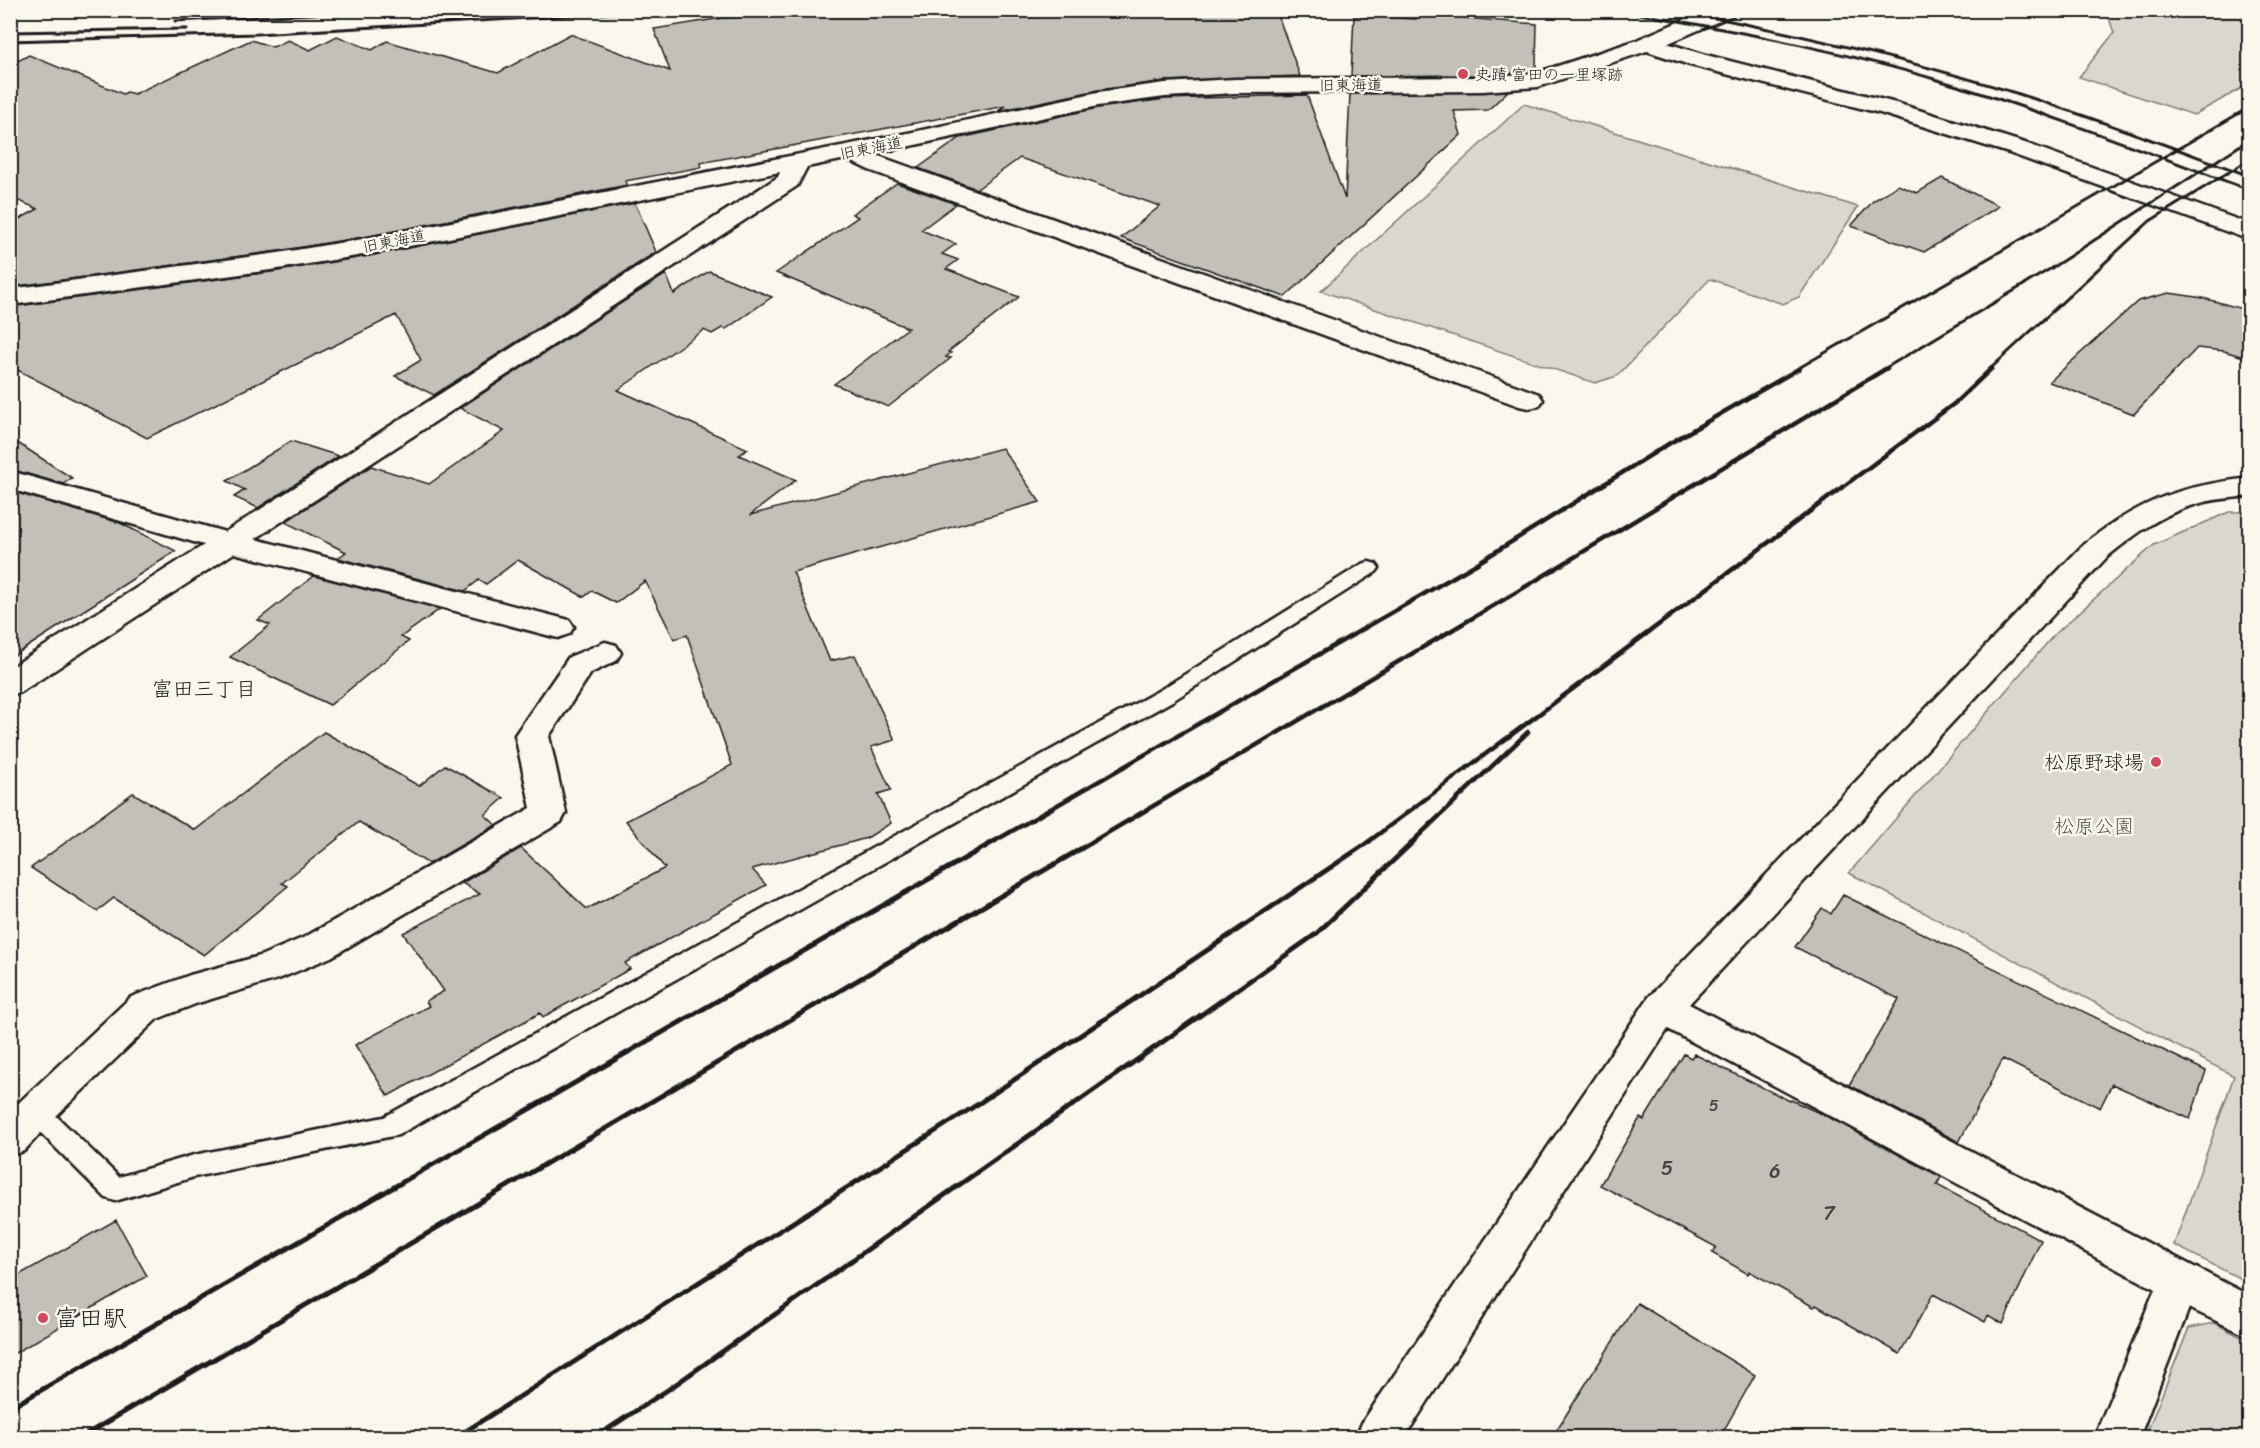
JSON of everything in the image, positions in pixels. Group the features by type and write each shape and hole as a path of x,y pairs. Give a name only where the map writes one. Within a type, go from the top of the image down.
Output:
{"street":[{"name":"旧東海道","path":"10,297 267,263 369,246 849,152 1098,99 1165,90 1235,86 1484,84 1538,80 1647,44 1725,10"},
{"path":"1647,44 1698,60 1888,108 2017,148 2250,233"},
{"path":"849,152 877,165 1528,400"},
{"path":"10,684 227,542 642,278 788,181 797,162"},
{"path":"10,480 227,542 558,627"},
{"path":"1378,1437 1662,1008 2096,550 2122,530 2174,501 2209,492 2250,487"},
{"path":"10,1138 35,1111 144,1008 190,990 268,968 318,947 549,813 532,735 580,665 605,653"},
{"path":"1662,1008 2250,1318"},
{"path":"2116,1437 2179,1281"}],"lane":[{"path":"35,1111 115,1190 194,1166 389,1127 1167,695 1369,568"}],"green space":[{"path":"2108,11 2249,11 2249,84 2194,115 2079,77 2114,33"},
{"path":"1524,104 1858,207 1799,297 1783,304 1710,279 1617,376 1595,383 1321,291"},
{"name":"松原公園","path":"2229,512 2250,512 2249,1283 2174,1245 2234,1076 1849,873 2053,636 2154,545"},
{"path":"2214,1323 2249,1341 2249,1437 2145,1437 2189,1328"}],"building":[{"path":"896,10 1011,10 1017,18 1111,14 1110,10 1276,10 1300,76 1165,81 1098,90 998,111 1006,106 700,163 702,167 625,181 627,185 369,236 278,251 10,287 10,224 38,209 10,197 10,65 29,55 123,94 127,92 134,94 251,40 273,47 288,40 310,50 337,36 372,50 387,41 498,73 570,34 670,71 654,29 722,18"},
{"path":"1417,14 1537,24 1536,66 1530,71 1483,75 1351,76 1354,16 1416,19"},
{"path":"1508,91 1488,110 1454,111 1461,135 1285,297 1121,238 1160,206 1020,158 977,189 918,168 960,138 1098,108 1165,99 1307,95 1345,199 1350,94"},
{"path":"1942,178 1999,206 1924,252 1851,226 1873,201 1898,185 1917,193"},
{"path":"897,183 956,204 921,230 956,244 942,254 958,260 946,269 1019,297 948,352 951,353 946,357 951,358 888,407 834,384 908,328 776,273 858,217 852,214"},
{"path":"635,203 656,252 434,395 395,376 421,360 396,315 147,438 10,366 10,307 278,271 369,256"},
{"path":"709,271 772,297 726,329 722,328 712,334 704,330 618,390 748,449 739,455 796,480 750,515 1002,448 1040,502 793,572 830,661 855,655 895,740 871,747 891,790 878,794 891,823 867,838 752,869 766,885 625,963 630,969 543,1017 540,1013 388,1096 355,1045 429,1006 426,1001 444,991 403,933 480,894 462,883 521,848 587,909 665,868 626,821 732,765 687,635 674,639 645,581 616,603 592,591 584,597 518,560 486,584 479,580 465,591 338,558 346,552 285,522 371,466 429,484 504,431 460,408 666,274 674,294"},
{"path":"2169,293 2203,298 2250,311 2250,359 2224,351 2197,348 2134,414 2049,382 2138,301"},
{"path":"10,438 72,478 63,484 10,469"},
{"path":"291,441 339,456 258,508 234,497 245,490 227,481"},
{"path":"10,491 120,523 176,551 10,658"},
{"path":"314,576 440,609 401,637 409,641 330,705 230,657 270,625 258,620"},
{"path":"324,732 419,786 445,765 504,798 485,815 496,825 429,864 359,822 282,883 288,886 204,955 114,898 97,911 31,868 133,793 195,830"},
{"path":"1843,895 2206,1071 2190,1119 2112,1084 2100,1108 2003,1059 1959,1142 1849,1085 1899,999 1795,947 1822,908 1831,914"},
{"path":"1684,1054 1691,1058 1694,1054 1830,1118 1941,1177 1937,1185 2041,1240 2003,1324 1988,1315 1985,1322 1933,1294 1900,1354 1816,1305 1814,1307 1749,1271 1748,1274 1712,1253 1716,1247 1600,1185 1640,1118 1644,1120"},
{"name":"富田駅","path":"116,1220 147,1276 10,1356 10,1280"},
{"path":"1637,1303 1755,1375 1720,1437 1552,1437"}],"railway":[{"path":"175,21 390,10"},
{"path":"10,41 256,34 666,10"},
{"path":"1617,10 1861,59 1980,93 2163,157"},
{"path":"1675,10 1762,27 1934,69 2077,113 2177,149"},
{"path":"10,32 187,29"},
{"path":"2177,149 2250,107"},
{"path":"2214,163 2250,139"},
{"path":"2163,157 2177,149"},
{"path":"2177,149 2214,163"},
{"path":"1797,369 2163,157"},
{"path":"2163,157 2200,171"},
{"path":"2233,170 2250,159"},
{"path":"2200,171 2214,163"},
{"path":"2214,163 2233,170"},
{"path":"2219,178 2233,170"},
{"path":"2233,170 2250,176"},
{"path":"1884,369 2050,269 2200,171"},
{"path":"2200,171 2219,178"},
{"path":"1990,369 2150,221 2219,178"},
{"path":"2219,178 2250,190"},
{"path":"993,842 1476,564 1670,443 1800,368"},
{"path":"1092,842 1515,593 1887,368"},
{"path":"1368,842 1955,403 1992,368"},
{"path":"1412,842 1528,732"},
{"path":"10,1408 995,841"},
{"path":"80,1438 1094,841"},
{"path":"455,1438 978,1104 1370,841"},
{"path":"594,1438 669,1389 1316,934 1414,841"}],"place":[{"name":"史蹟 富田の一里塚跡","path":"1463,74"},
{"name":"松原野球場","path":"2156,762"},
{"name":"富田駅","path":"43,1318"}],"district":[{"name":"富田三丁目","path":"204,689"}]}
